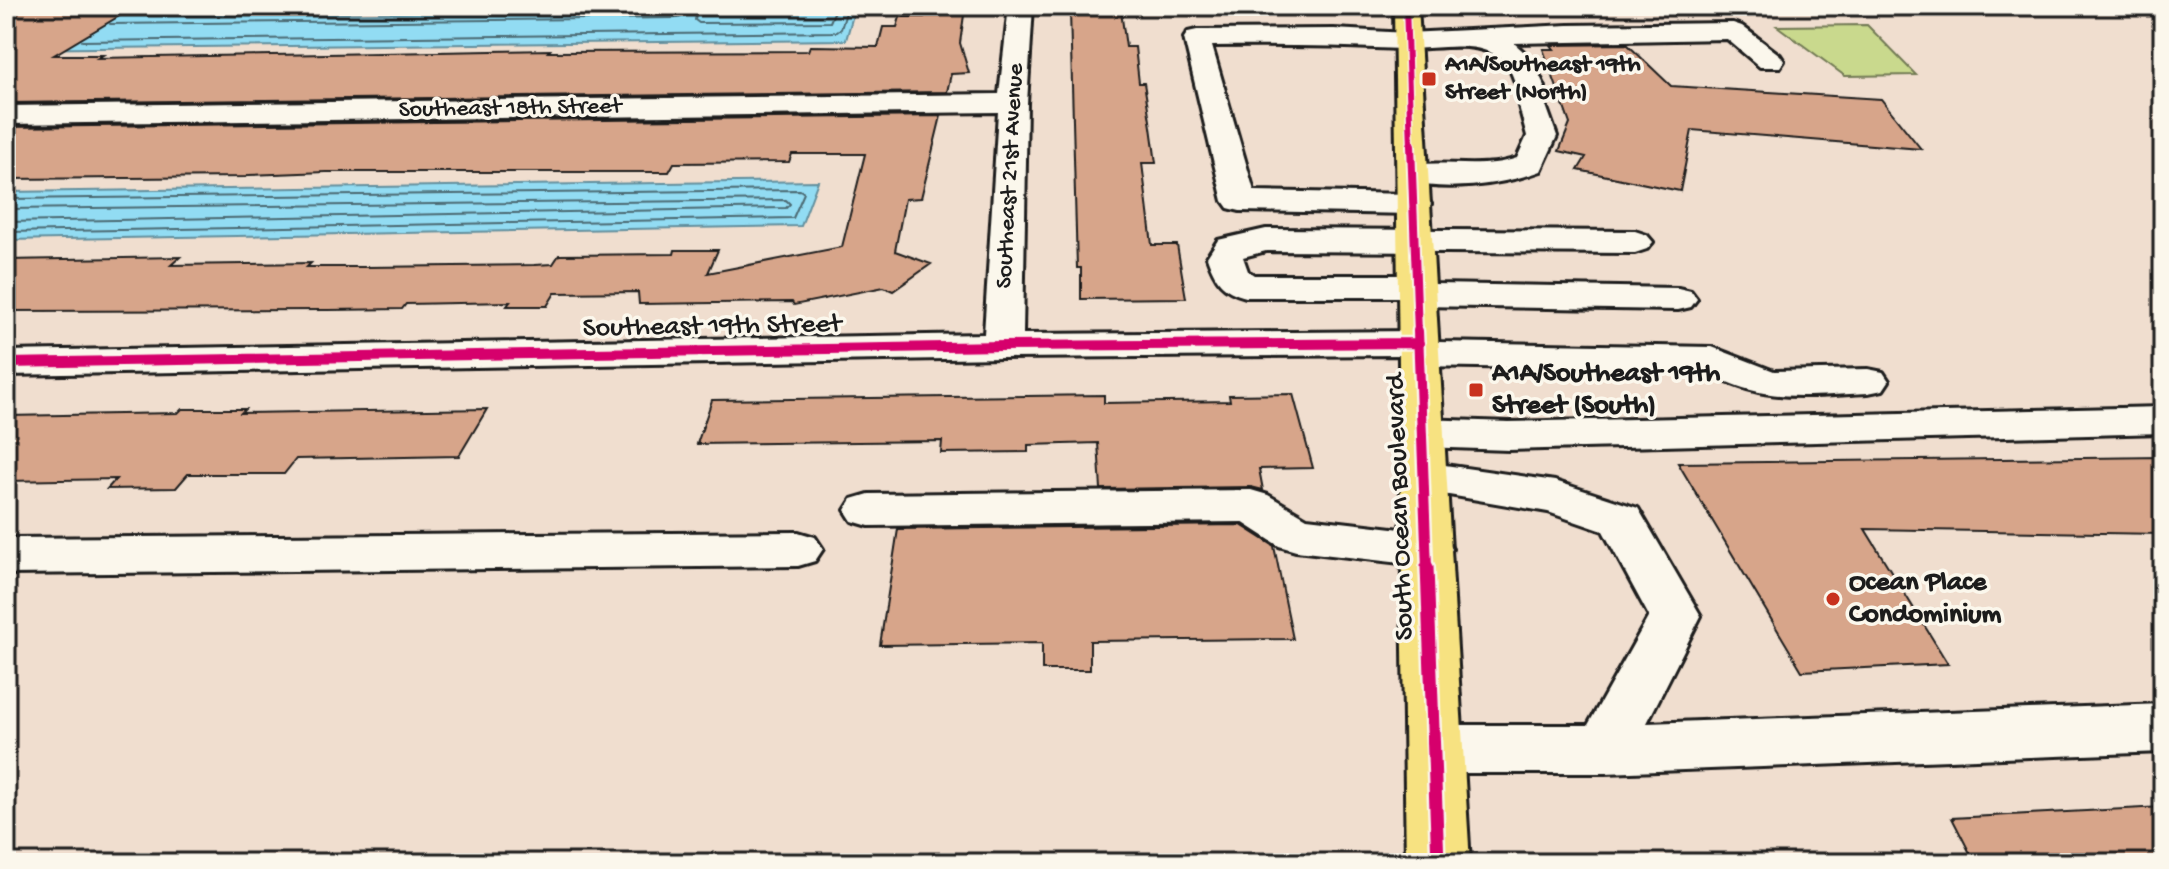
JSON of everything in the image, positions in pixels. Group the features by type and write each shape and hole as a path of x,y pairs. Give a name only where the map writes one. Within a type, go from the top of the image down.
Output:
{"main road":[{"name":"South Ocean Boulevard","path":"1413,17 1414,206 1438,863"}],"street":[{"name":"Southeast 21st Avenue","path":"1003,346 1013,103 1021,6"},
{"path":"1500,12 1611,12 1619,6"},
{"path":"1187,18 1413,17 1516,53 1526,68 1542,136 1530,164 1511,172 1485,176 1414,206 1231,248 1225,257 1232,277 1246,286 1678,299"},
{"path":"1413,17 1334,37 1197,38 1240,201 1414,206 1635,242"},
{"path":"1471,38 1733,31 1770,61"},
{"name":"Southeast 18th Street","path":"6,115 1013,103"},
{"name":"Southeast 19th Street","path":"6,363 1003,346 1419,348 1712,359 1742,375 1771,384 1868,381"},
{"path":"1423,455 1528,436 2163,420"},
{"path":"1528,436 1536,494"},
{"path":"1423,455 1621,520 1675,616 1605,749"},
{"path":"869,510 1251,506 1296,534 1427,549"},
{"path":"6,556 798,549"},
{"path":"1434,749 1605,749 2163,728"}],"green space":[{"path":"1867,25 1916,75 1845,76 1777,26"}],"water":[{"path":"855,8 846,40 6,49 6,17"},
{"path":"818,181 801,226 6,240 6,192"}],"building":[{"path":"6,6 136,6 54,55 103,55 98,58 550,50 548,52 808,51 810,46 878,47 883,27 897,27 900,17 924,17 926,8 965,8 960,43 969,73 951,74 947,92 6,103"},
{"path":"1070,11 1121,11 1126,47 1135,47 1139,83 1144,83 1156,163 1142,163 1152,245 1177,245 1186,298 1081,299 1081,268 1077,268"},
{"path":"1627,44 1671,86 1881,99 1921,149 1692,130 1680,191 1578,170 1586,157 1559,151 1570,124 1543,49 1554,49 1551,45"},
{"path":"941,116 921,198 905,199 895,251 931,264 893,291 884,287 794,305 792,302 639,304 638,292 555,293 547,306 507,306 510,302 406,304 402,309 6,311 6,260 180,257 171,265 534,265 553,264 559,255 674,254 675,250 718,250 708,273 842,247 865,154 792,154 789,162 674,163 669,172 326,172 246,177 6,179 6,127"},
{"path":"1293,394 1313,468 1259,469 1263,490 1251,487 1101,489 1098,443 1028,445 1028,452 941,453 942,441 697,444 712,400 1104,395 1104,403 1230,401 1229,395"},
{"path":"182,409 245,409 241,413 487,409 459,456 296,459 284,474 188,474 176,488 107,489 116,479 6,481 6,416 178,413"},
{"name":"Ocean Place Condominium","path":"2163,457 2163,534 1865,529 1948,664 1802,671 1678,463"},
{"path":"1241,525 1274,546 1293,639 1090,641 1090,670 1042,670 1042,643 880,645 898,529"},
{"path":"2163,807 2163,863 1975,863 1952,818"}],"cycle path":[{"path":"1406,6 1438,863"},
{"path":"6,363 1003,346 1419,343"}],"place":[{"name":"A1A/Southeast 19th Street (North)","path":"1429,79"},
{"name":"A1A/Southeast 19th Street (South)","path":"1476,390"},
{"name":"Ocean Place Condominium","path":"1833,599"}]}
